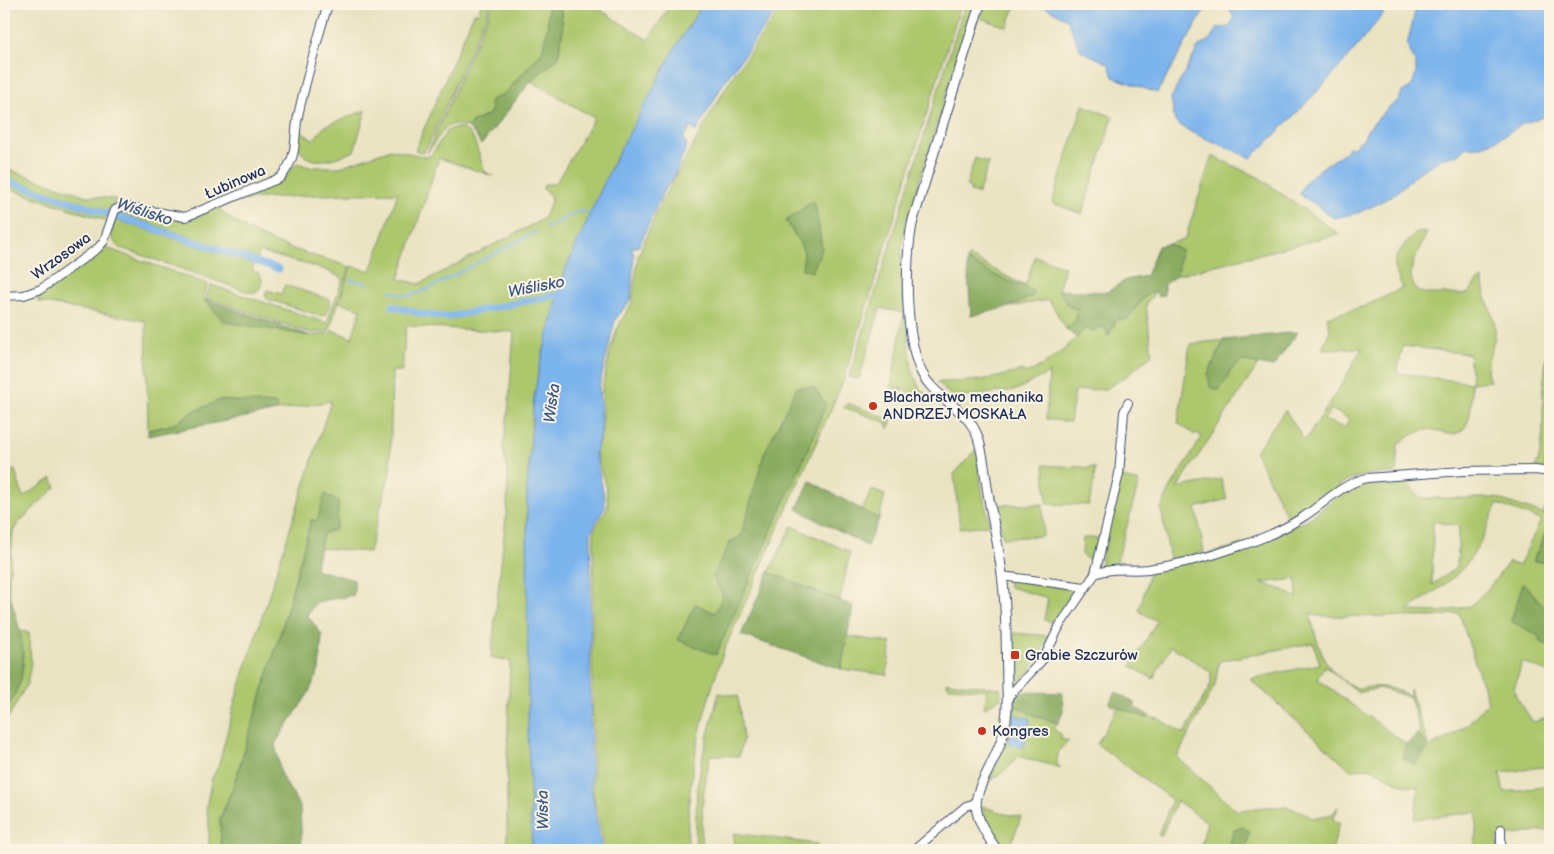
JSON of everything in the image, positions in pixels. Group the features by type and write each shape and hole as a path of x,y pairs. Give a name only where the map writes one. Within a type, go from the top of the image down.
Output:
{"street":[{"name":"Łubinowa","path":"104,241 115,210 123,206 184,218 280,178 288,169 294,156 298,118 328,4"},
{"path":"980,4 913,220 908,245 906,281 914,344 921,372 936,391 969,419 979,441 1002,576 1007,716 1004,734 980,784 976,803 980,825 997,850"},
{"name":"Wrzosowa","path":"4,296 24,295 41,289 98,248 104,241"},
{"path":"1007,698 1044,658 1060,625 1095,574 1119,474 1124,412 1128,403"},
{"path":"1095,574 1113,569 1154,568 1237,547 1300,519 1342,487 1360,479 1375,476 1462,471 1536,470 1550,472"},
{"path":"1002,576 1085,587"},
{"path":"914,850 966,806 976,803"},
{"path":"1501,828 1501,850"}],"green space":[{"path":"480,4 491,4 429,143 423,153 415,150 474,13 478,13"},
{"path":"493,4 548,4 548,26 542,52 504,94 490,101 491,113 471,123 468,127 453,124 445,128 427,153"},
{"path":"548,4 560,4 563,29 558,58 531,81 481,145 468,127 471,123 491,113 490,101 504,94 542,52 548,26"},
{"path":"560,4 591,4 648,40 671,4 703,4 675,48 566,268 539,368 534,398 527,490 528,678 532,850 507,850 510,661 491,657 507,508 508,476 503,448 508,414 514,332 406,326 402,371 392,371 390,472 369,552 320,548 323,534 317,520 311,520 282,628 233,787 220,818 221,850 209,850 209,821 206,808 212,778 218,767 236,698 331,401 277,411 276,404 257,404 192,412 175,424 148,430 146,321 38,302 37,293 103,248 106,248 208,284 203,299 311,336 331,333 332,330 352,338 361,309 339,302 351,266 371,271 398,193 260,198 227,205 219,209 248,230 264,238 350,267 329,331 311,333 206,298 211,285 327,323 343,278 323,269 260,252 257,259 118,213 122,209 165,217 191,218 286,176 298,163 309,167 340,167 391,149 426,157 431,155 447,131 453,128 462,128 474,140 485,172 493,176 439,158 399,279 419,284 543,219 551,202 550,195 543,189 544,184 552,184 557,181 594,118 531,81 558,58 563,29"},
{"path":"786,4 961,4 843,382 725,648 717,672 702,722 692,772 689,798 688,850 605,850 593,792 592,632 594,530 608,507 606,488 596,453 602,430 602,389 617,329 632,302 638,256 662,200 729,82 779,11"},
{"path":"965,4 974,4 905,227 901,256 912,370 919,387 927,395 921,396 891,387 904,313 880,308 859,379 849,377"},
{"path":"986,4 1004,4 1015,7 1007,27 980,18"},
{"path":"1083,105 1113,117 1082,214 1052,203"},
{"path":"366,110 354,151 339,157 322,160 314,160 301,152 297,142 299,129 313,140 325,126"},
{"path":"1212,156 1258,177 1339,234 1177,275 1181,250 1168,244 1185,239"},
{"path":"975,158 989,163 978,194 970,192 970,187 966,186"},
{"path":"4,168 87,196 116,199 110,211 4,177"},
{"path":"4,182 109,216 104,220 4,187"},
{"path":"813,201 816,208 822,249 812,272 802,269 804,252 786,221"},
{"path":"116,220 254,264 252,270 259,273 262,279 261,287 254,293 246,291 118,247 111,237"},
{"path":"1416,232 1427,233 1411,270 1413,285 1418,292 1429,294 1468,294 1477,281 1483,279 1484,291 1493,316 1495,328 1494,341 1487,368 1490,381 1472,383 1470,415 1468,422 1459,432 1450,434 1434,430 1424,430 1415,434 1398,444 1396,473 1372,474 1343,483 1311,510 1294,521 1289,520 1255,452 1285,410 1305,441 1342,384 1362,348 1322,349 1330,330 1327,317 1365,306 1403,288 1395,270 1396,257","holes":["1403,346 1469,354 1472,383 1397,373","1331,409 1349,419 1345,428 1324,420"]},
{"path":"1168,244 1181,250 1177,275 1164,284 1164,295 1158,297 1156,291 1147,294 1127,319 1117,320 1108,337 1105,327 1100,327 1094,331 1085,329 1077,338 1066,329 1076,319 1078,310 1067,305 1058,290 1107,292 1126,280 1146,276 1158,246"},
{"path":"969,256 1025,286 1035,256 1065,267 1058,290 1067,305 1078,310 1076,319 1066,329 1049,300 1009,307 1033,296 967,260"},
{"path":"967,260 997,276 1033,291 1033,296 1009,307 971,316"},
{"path":"285,285 331,300 327,314 321,316 267,299 265,295 267,290 281,294"},
{"path":"1155,292 1146,304 1152,354 1127,376 1105,389 1075,391 1070,422 1046,419 1049,373 1016,390 957,399 944,390 937,382 980,380 1023,370 1025,374 1042,366 1057,355 1085,329 1094,331 1100,327 1105,327 1108,336 1117,320 1127,319 1147,293"},
{"path":"203,299 311,336 225,322"},
{"path":"1550,322 1548,450 1544,467 1550,468 1550,475 1535,467 1541,451 1543,388"},
{"path":"1298,332 1273,367 1242,361 1230,371 1219,390 1210,387 1208,374 1224,340"},
{"path":"1224,340 1208,374 1227,379 1230,371 1242,360 1258,365 1177,488 1221,479 1227,499 1196,508 1204,552 1170,559 1161,509 1169,491 1202,437 1197,433 1195,435 1178,423 1190,344"},
{"path":"797,387 814,387 826,404 814,436 716,655 678,640 695,604 715,613 723,596 713,577 730,542 741,536 764,454"},
{"path":"220,400 276,404 277,411 148,436 148,430 175,424 192,412"},
{"path":"847,403 892,420 888,429 887,423 843,407"},
{"path":"976,450 982,491 990,525 960,528 954,474"},
{"path":"1122,452 1125,452 1123,478 1139,482 1116,565 1103,568 1100,567"},
{"path":"1044,465 1095,468 1089,505 1047,504"},
{"path":"15,470 23,497 52,478 56,487 19,522 13,531 8,594 4,571 4,516 9,510 4,499 4,474"},
{"path":"1407,478 1408,484 1419,498 1496,498 1543,514 1550,495 1550,523 1533,560 1550,563 1550,612 1523,583 1540,641 1550,647 1550,673 1522,662 1514,689 1516,696 1533,722 1550,717 1550,766 1500,773 1504,792 1550,786 1550,830 1498,837 1498,850 1475,850 1477,812 1415,819 1418,787 1401,784 1372,769 1366,768 1352,771 1250,679 1320,664 1313,643 1219,661 1215,685 1177,757 1237,811 1266,807 1285,807 1295,809 1312,818 1333,814 1338,807 1333,821 1340,822 1332,850 1245,850 1247,847 1230,841 1228,850 1200,850 1207,822 1177,801 1161,836 1158,835 1172,800 1097,744 1118,707 1147,718 1148,715 1157,718 1184,734 1211,684 1211,672 1171,646 1153,679 1131,666 1157,621 1139,611 1150,571 1281,533 1310,518 1349,487 1352,491 1367,485 1386,484 1389,479","holes":["1497,504 1541,520 1519,566 1509,562 1487,590 1470,606 1439,612 1408,611 1448,582 1466,564 1477,548","1433,521 1459,528 1457,567 1432,585","1296,579 1297,598 1286,591 1261,583","1310,613 1318,616 1434,617 1459,613 1488,702 1468,724 1449,737 1429,747 1415,764 1404,758 1406,744 1317,679 1325,666 1337,676 1325,659 1316,637"]},
{"path":"810,481 879,519 867,546 797,509"},
{"path":"872,490 885,495 879,519 862,510"},
{"path":"325,494 339,502 336,529 323,534 315,569 354,580 354,595 316,602 307,615 322,635 319,670 308,694 275,744 281,775 300,807 302,850 221,850 220,819 233,787 282,628 311,520 317,520"},
{"path":"1043,504 1043,536 1003,538 996,505"},
{"path":"1550,523 1550,563 1533,561"},
{"path":"792,526 850,552 840,601 769,572"},
{"path":"1083,538 1100,538 1093,569 1090,575 1081,583 1092,562 1082,555"},
{"path":"4,572 22,641 23,668 20,682 4,714"},
{"path":"769,572 853,606 841,669 741,635"},
{"path":"1008,579 1077,590 1062,617 1056,622 1052,622 1044,620 1048,598 1009,587"},
{"path":"1523,583 1550,612 1550,647 1540,641 1540,637 1511,621"},
{"path":"18,630 29,633 31,663 27,684 4,725 4,718 9,704 17,691 22,672 22,650"},
{"path":"1014,633 1050,636 1030,671 1016,684 1012,682 1014,650 1010,639 1014,637"},
{"path":"847,636 891,643 887,675 841,669"},
{"path":"1341,679 1360,689 1386,687 1410,697 1379,688 1358,693"},
{"path":"946,682 1000,688 1001,698 984,708 987,690 949,687"},
{"path":"1410,689 1429,747 1417,734 1420,731 1410,697"},
{"path":"1116,692 1136,704 1134,707 1148,715 1148,718 1109,704"},
{"path":"719,693 738,696 743,739 739,756 710,755 703,797 701,846 734,847 734,833 817,844 818,850 695,850 697,790 703,754"},
{"path":"1017,693 1062,693 1063,711 1058,723 1036,716 1014,705 1014,697"},
{"path":"1014,705 1036,716 1058,723 1053,729 1062,735 1060,739 1069,741 1058,753 1057,764 1061,768 1018,756 1009,767 988,783 1011,730"},
{"path":"1417,734 1429,747 1415,764 1404,758 1404,751"},
{"path":"982,806 1021,817 1009,850 1004,850 989,830"},
{"path":"1243,827 1250,832 1245,850 1228,850 1234,830"}],"water":[{"name":"Wisła","path":"703,4 781,4 723,84 696,132 691,127 683,138 687,145 674,177 664,190 639,246 631,248 634,254 631,299 615,320 599,387 601,431 595,453 605,507 591,532 591,789 602,850 532,850 528,729 527,490 534,398 539,368 566,268 612,165 675,48"},
{"path":"1040,4 1208,4 1157,93 1113,77 1109,64 1080,50 1067,19"},
{"path":"1233,4 1390,4 1375,25 1324,84 1251,158 1191,132 1175,122 1171,98 1199,46 1209,41 1217,28 1229,27 1234,18 1230,11"},
{"path":"1417,4 1550,4 1550,115 1521,125 1491,143 1467,147 1456,155 1441,159 1416,174 1395,194 1358,213 1333,218 1299,193 1313,175 1346,151 1348,147 1352,148 1364,138 1367,130 1387,109 1399,100 1402,92 1412,86 1416,73 1416,63 1407,45"},
{"path":"1014,715 1030,718 1028,734 1023,748 1009,744"}],"waterway":[{"name":"Wiślisko","path":"4,180 279,269"},
{"path":"546,228 579,211 592,214"},
{"path":"390,291 401,295 413,295 428,289 537,231"},
{"path":"350,279 368,284"},
{"name":"Wiślisko","path":"393,306 422,314 447,317 566,293"}],"place":[{"name":"Blacharstwo mechanika ANDRZEJ MOSKAŁA","path":"873,406"},
{"name":"Grabie Szczurów","path":"1015,655"},
{"name":"Kongres","path":"982,731"}]}
